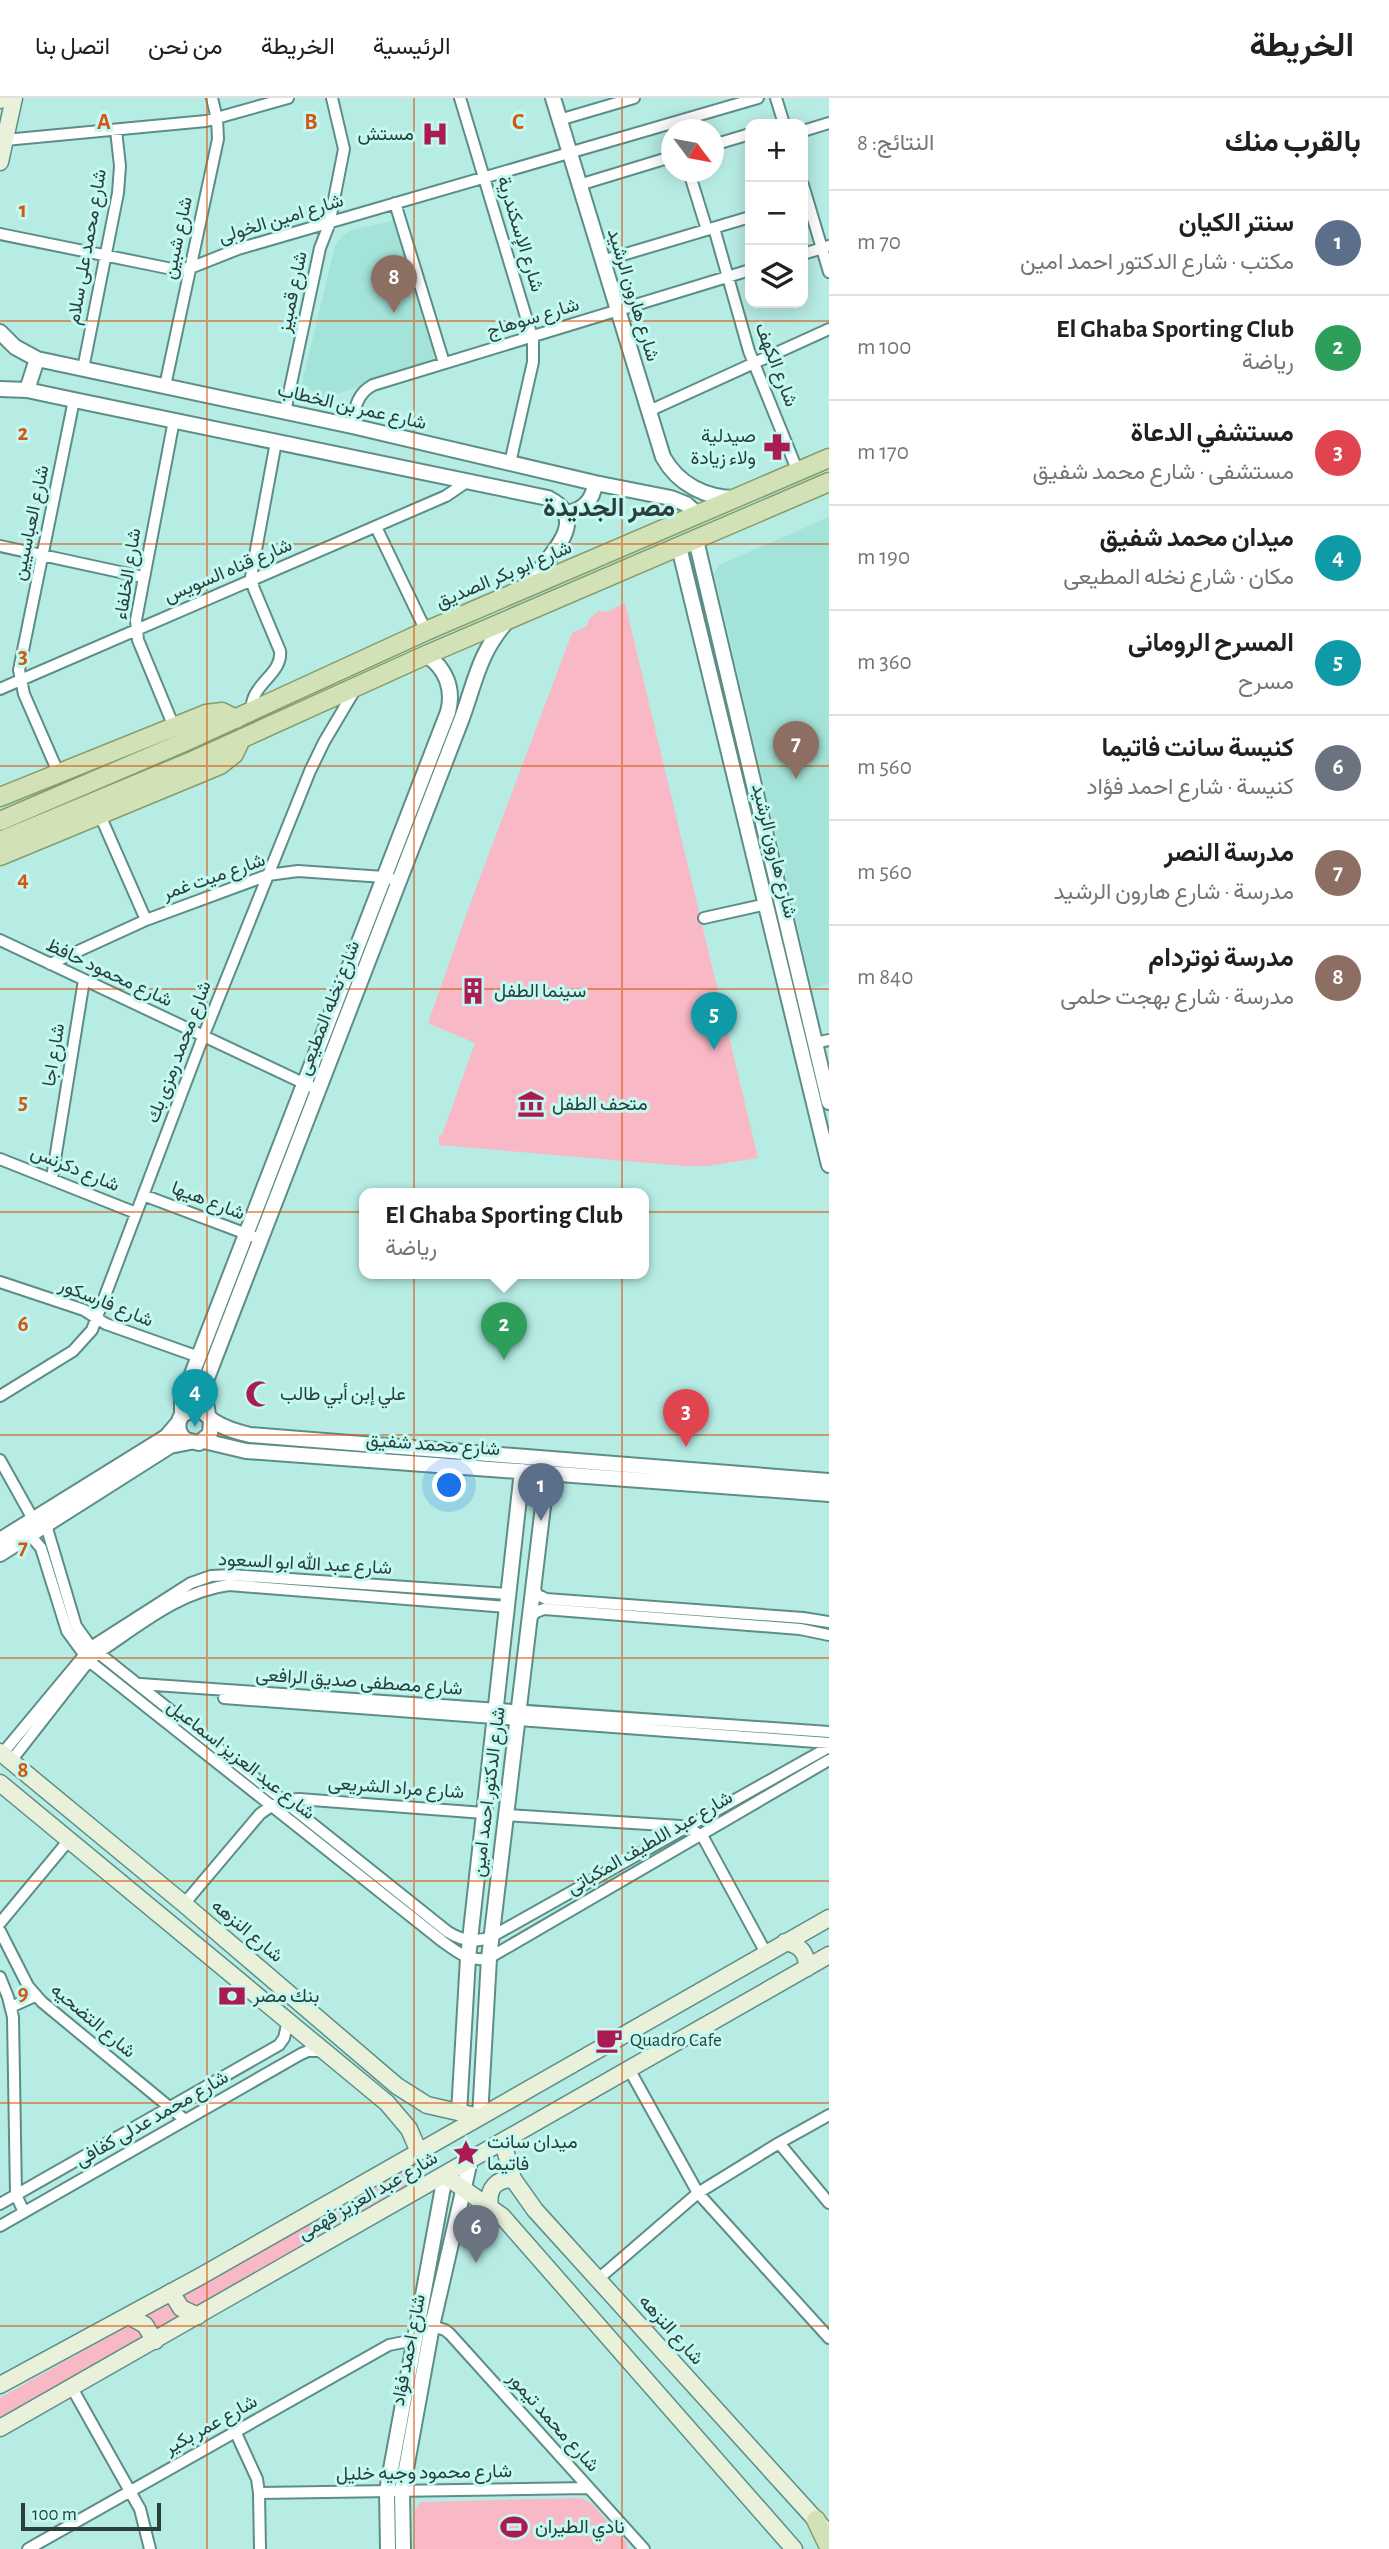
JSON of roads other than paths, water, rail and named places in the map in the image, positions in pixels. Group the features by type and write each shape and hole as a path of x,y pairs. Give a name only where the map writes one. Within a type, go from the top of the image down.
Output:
{"main road":[{"path":"0,162 14,98"},
{"name":"شارع ابو بكر الصديق","path":"244,715 426,631 829,458"},
{"path":"0,841 192,761 426,655 829,482"},
{"path":"0,821 178,735 214,712 244,715"},
{"path":"0,797 58,772 178,735"},
{"path":"0,856 224,763 233,754 241,739"},
{"name":"شارع النزهه","path":"5,1755 397,2087 427,2105 480,2117"},
{"path":"0,1783 394,2110 409,2129 419,2151"},
{"name":"شارع عبد العزيز فهمى","path":"0,2385 129,2316 785,1942 827,1925"},
{"path":"785,1942 802,1949 807,1958 807,1968"},
{"name":"شارع عبد العزيز فهمى","path":"0,2428 829,1955"},
{"path":"409,2129 423,2118 427,2105"},
{"name":"شارع النزهه","path":"503,2142 513,2179 535,2210 829,2534"},
{"path":"445,2176 490,2206 525,2242 794,2549"},
{"path":"490,2206 493,2186 499,2181 513,2179"},
{"path":"171,2292 181,2308 198,2316"},
{"path":"129,2316 145,2325 155,2341"},
{"path":"816,2520 829,2547"}],"street":[{"name":"شارع شبين","path":"165,386 218,139 218,119 212,98"},
{"path":"5,140 218,119 288,98"},
{"name":"شارع قمبيز","path":"285,412 320,248 330,222 344,149 332,98"},
{"name":"شارع الإسكندرية","path":"460,98 533,336 533,362 510,463"},
{"name":"شارع هارون الرشيد","path":"553,98 663,457 676,475 688,485 708,494 737,498"},
{"path":"559,120 634,98"},
{"name":"شارع امين الخولى","path":"0,234 172,270 190,268 238,249 758,98"},
{"path":"776,98 782,119"},
{"path":"808,129 829,123"},
{"name":"شارع محمد على سلام","path":"83,369 120,180 116,130"},
{"path":"724,142 745,135"},
{"path":"579,185 661,160"},
{"name":"شارع الكهف","path":"693,182 728,276 754,363 798,472"},
{"path":"395,203 444,363"},
{"path":"808,208 825,247 829,272"},
{"path":"602,261 745,218"},
{"path":"808,252 825,247"},
{"name":"شارع سوهاج","path":"352,426 358,400 369,387 745,271"},
{"path":"649,411 829,329"},
{"name":"شارع عمر بن الخطاب","path":"0,332 19,350 37,359 352,426 679,500 698,515"},
{"path":"27,390 37,359"},
{"path":"0,389 27,390 548,498 559,505 567,527 563,540 526,589"},
{"name":"شارع العباسيين","path":"58,772 20,680 20,660 75,400"},
{"name":"شارع الخلفاء","path":"174,420 143,577 136,630 178,735"},
{"path":"244,715 256,692 278,667 281,654 251,580 276,442"},
{"name":"شارع قناه السويس","path":"0,689 449,495 468,481"},
{"path":"564,513 577,511 587,504 595,483"},
{"path":"376,527 426,631"},
{"name":"شارع هارون الرشيد","path":"687,543 774,903 829,1165"},
{"path":"0,546 143,577"},
{"name":"شارع نخله المطيعى","path":"209,1418 204,1391 207,1378 464,713 477,670 494,638 508,620"},
{"name":"شارع نخله المطيعى","path":"168,1442 180,1419 182,1400 449,707 450,692 446,677 438,664 426,655"},
{"name":"شارع محمد رمزى بك","path":"0,1396 73,1351 88,1336 203,1037 310,771 356,687"},
{"path":"99,813 146,920"},
{"name":"شارع ميت غمر","path":"50,964 146,920 268,875 298,871 384,877 399,881"},
{"path":"704,918 774,903"},
{"name":"شارع هارون الرشيد","path":"774,903 822,1041 829,1101"},
{"name":"شارع محمود حافظ","path":"0,940 318,1090"},
{"name":"شارع اجا","path":"52,1178 84,980"},
{"name":"شارع دكرنس","path":"0,1158 136,1213"},
{"name":"شارع هيها","path":"143,1195 260,1239"},
{"name":"شارع فارسكور","path":"0,1282 84,1310 106,1324 199,1357"},
{"path":"195,1409 209,1418 210,1434 197,1441 182,1437 180,1419 195,1409"},
{"name":"شارع محمد شفيق","path":"209,1418 227,1428 264,1437 829,1481"},
{"path":"222,1447 221,1437 227,1428"},
{"name":"شارع نخله المطيعى","path":"0,1540 39,1522 168,1442 197,1441"},
{"name":"شارع محمد شفيق","path":"197,1441 246,1451 829,1494"},
{"name":"شارع عبد العزيز اسماعيل","path":"0,1460 39,1522 76,1626 90,1654 144,1688 448,1932 470,1941"},
{"name":"شارع الدكتور احمد امين","path":"459,2113 468,1958 522,1471"},
{"name":"شارع الدكتور احمد امين","path":"480,2117 491,1937 547,1473"},
{"name":"شارع نخله المطيعى","path":"0,1554 30,1535 39,1522"},
{"name":"شارع عبد العزيز اسماعيل","path":"30,1535 41,1548 67,1631 90,1654 271,1805 442,1941 468,1958"},
{"name":"شارع عبد الله ابو السعود","path":"5,1755 90,1654 172,1593 211,1576 232,1575 508,1600"},
{"path":"533,1588 538,1595 546,1599 829,1622"},
{"path":"530,1618 544,1609 800,1629 829,1635"},
{"name":"شارع مصطفى صديق الرافعى","path":"144,1688 495,1713 829,1745"},
{"name":"شارع مصطفى صديق الرافعى","path":"518,1715 829,1732"},
{"path":"794,1740 799,1748 801,1763"},
{"name":"شارع عبد اللطيف المكباتى","path":"491,1937 829,1745"},
{"name":"شارع عبد اللطيف المكباتى","path":"489,1958 829,1760"},
{"name":"شارع مراد الشريعى","path":"184,1904 260,1814 283,1800 299,1798 484,1813"},
{"path":"506,1815 686,1827 699,1834 707,1845 766,1953"},
{"path":"0,1923 69,1840"},
{"name":"شارع التضحيه","path":"0,1931 35,1996 185,2120"},
{"path":"470,1941 491,1937"},
{"path":"468,1958 489,1958"},
{"path":"0,1977 11,2007 16,2195 24,2212"},
{"path":"11,2007 35,1996"},
{"name":"شارع محمد عدلى كفافى","path":"0,2204 279,2045 284,2038 288,2021"},
{"name":"شارع محمد عدلى كفافى","path":"0,2226 301,2054 323,2051"},
{"path":"629,2069 698,2193 829,2338"},
{"path":"597,2280 698,2193 829,2115"},
{"path":"779,2143 829,2203"},
{"name":"شارع احمد فؤاد","path":"403,2549 395,2491 470,2161"},
{"name":"شارع احمد فؤاد","path":"388,2549 414,2342 445,2176"},
{"name":"شارع محمد تيمور","path":"432,2326 450,2334 644,2549"},
{"name":"شارع عمر بكير","path":"28,2549 389,2345 414,2342"},
{"path":"72,2388 140,2509 150,2549"},
{"path":"235,2431 252,2465 259,2493 260,2549"},
{"name":"شارع محمود وجيه خليل","path":"259,2493 589,2488"},
{"path":"633,2537 634,2549"}],"place":[{"name":"مستش","path":"435,134"},
{"name":"مدرسة نوتردام","path":"394,313"},
{"name":"صيدلية ولاء زيادة","path":"777,447"},
{"name":"مدرسة النصر","path":"796,779"},
{"name":"سينما الطفل","path":"473,991"},
{"name":"المسرح الرومانى","path":"714,1050"},
{"name":"متحف الطفل","path":"531,1104"},
{"name":"El Ghaba Sporting Club","path":"504,1360"},
{"name":"علي إبن أبي طالب","path":"259,1394"},
{"name":"ميدان محمد شفيق","path":"195,1427"},
{"name":"مستشفي الدعاة","path":"686,1447"},
{"name":"سنتر الكيان","path":"541,1521"},
{"name":"بنك مصر","path":"232,1996"},
{"name":"Quadro Cafe","path":"609,2040"},
{"name":"ميدان سانت فاتيما","path":"466,2153"},
{"name":"كنيسة سانت فاتيما","path":"476,2263"},
{"name":"نادي الطيران","path":"514,2527"}],"district":[{"name":"مصر الجديدة","path":"609,508"}]}
